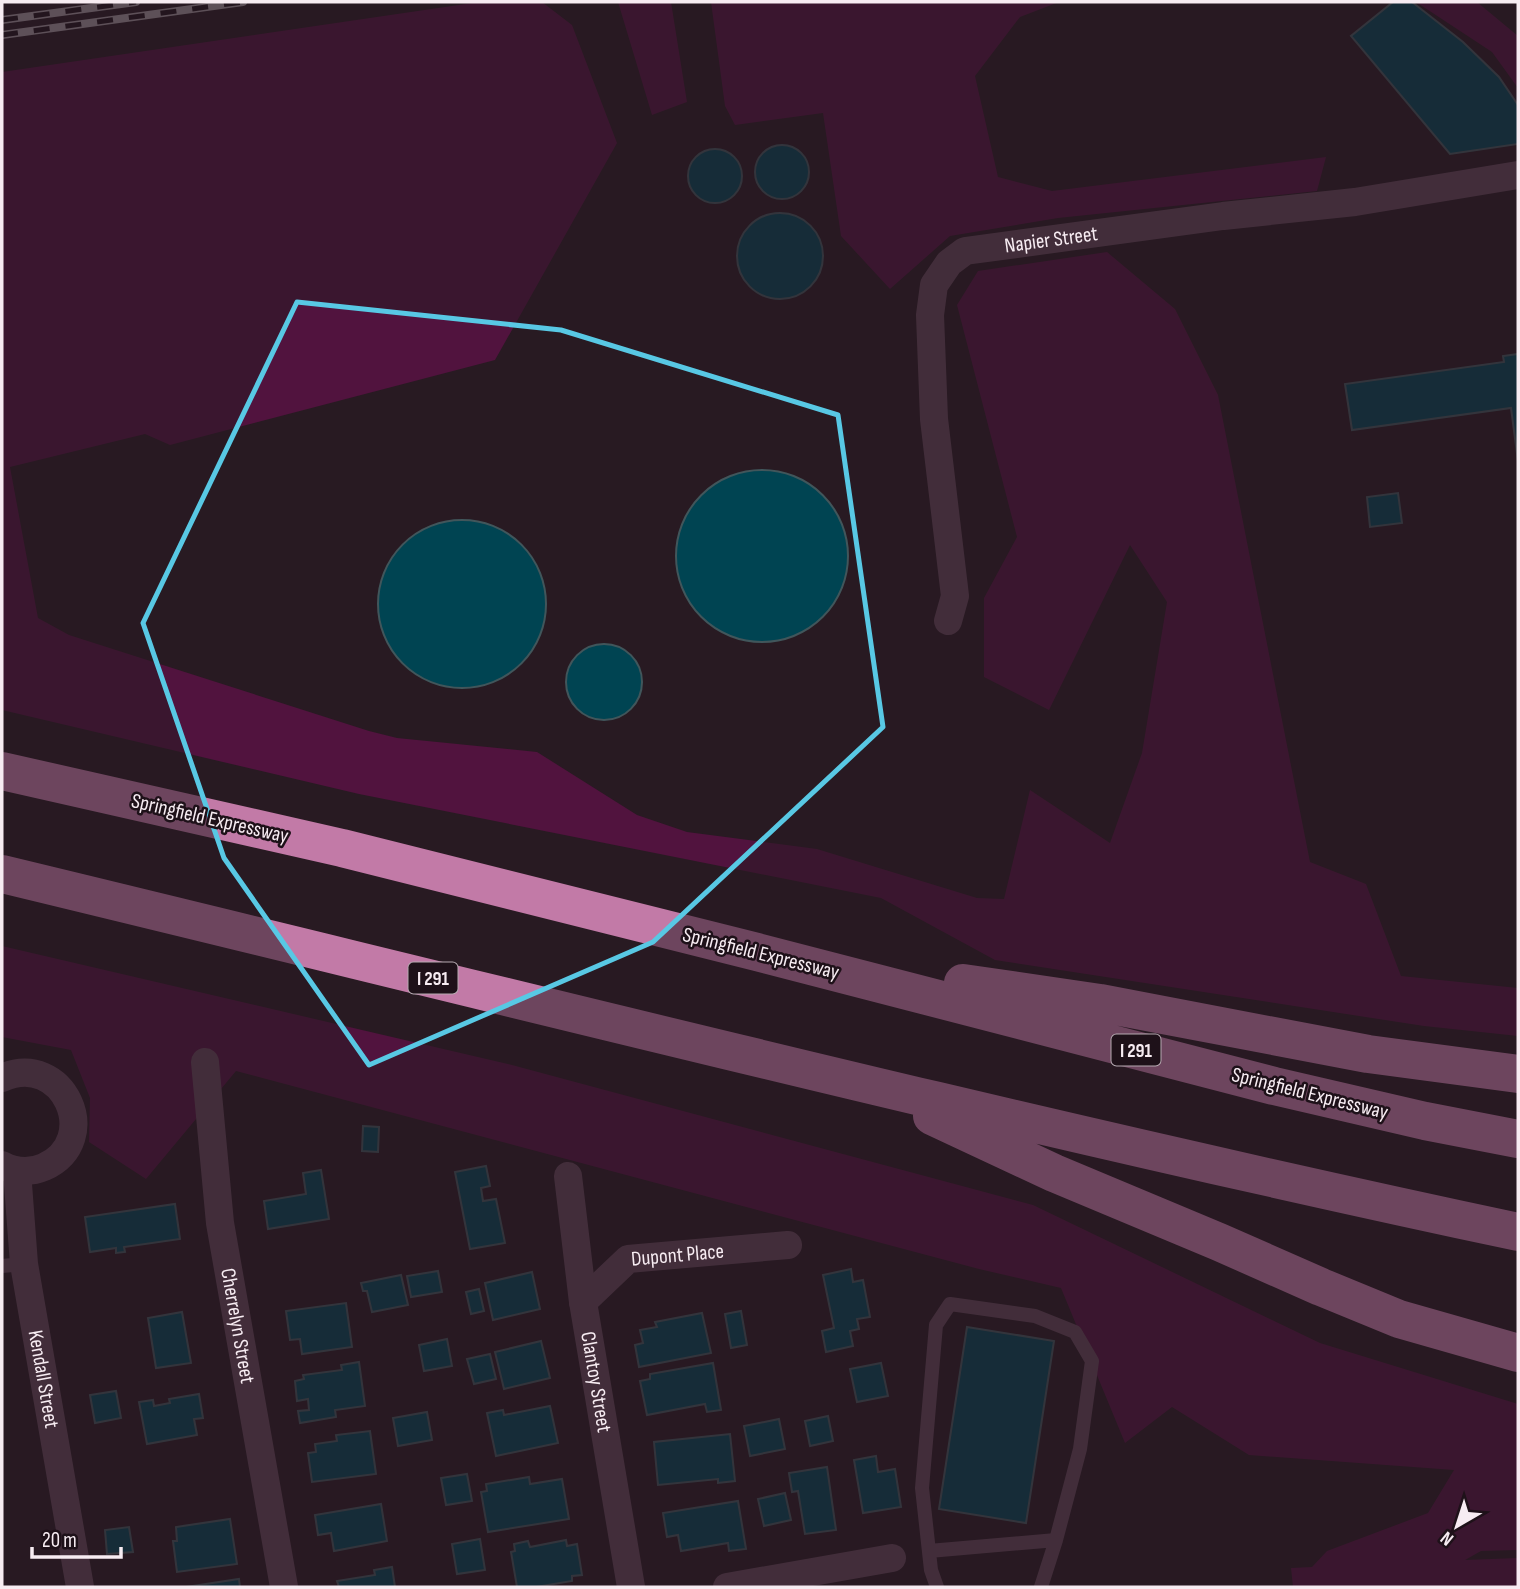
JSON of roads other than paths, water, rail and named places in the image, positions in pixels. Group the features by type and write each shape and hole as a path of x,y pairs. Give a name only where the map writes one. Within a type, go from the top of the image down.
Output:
{"highway":[{"name":"Springfield Expressway","path":"2,771 342,848 1274,1086 1425,1121 1518,1139"},
{"name":"I 291","path":"2,874 863,1084 1223,1168 1518,1232"},
{"path":"757,952 1100,1003 1368,1054 1518,1074"},
{"path":"863,1084 1054,1173 1321,1287 1399,1319 1518,1353"}],"street":[{"name":"Napier Street","path":"948,621 955,596 934,419 930,315 934,285 949,263 965,251 1082,234 1355,202 1518,175"},
{"name":"Cherrelyn Street","path":"205,1062 220,1223 284,1587"},
{"name":"Kendall Street","path":"2,1078 27,1072 48,1079 65,1094 73,1116 71,1138 59,1157 39,1169 28,1171 9,1168 13,1265 80,1587"},
{"name":"Clantoy Street","path":"568,1176 583,1302 631,1587"},
{"name":"Dupont Place","path":"583,1302 628,1259 788,1245"},
{"path":"727,1587 892,1558"}],"lane":[{"path":"937,1587 931,1570 922,1488 936,1325 950,1304 1035,1315 1075,1332 1091,1361 1080,1449 1041,1587"},
{"path":"929,1551 1056,1540"}],"railway":[{"path":"2,20 136,2"},
{"path":"2,35 243,2"}]}
